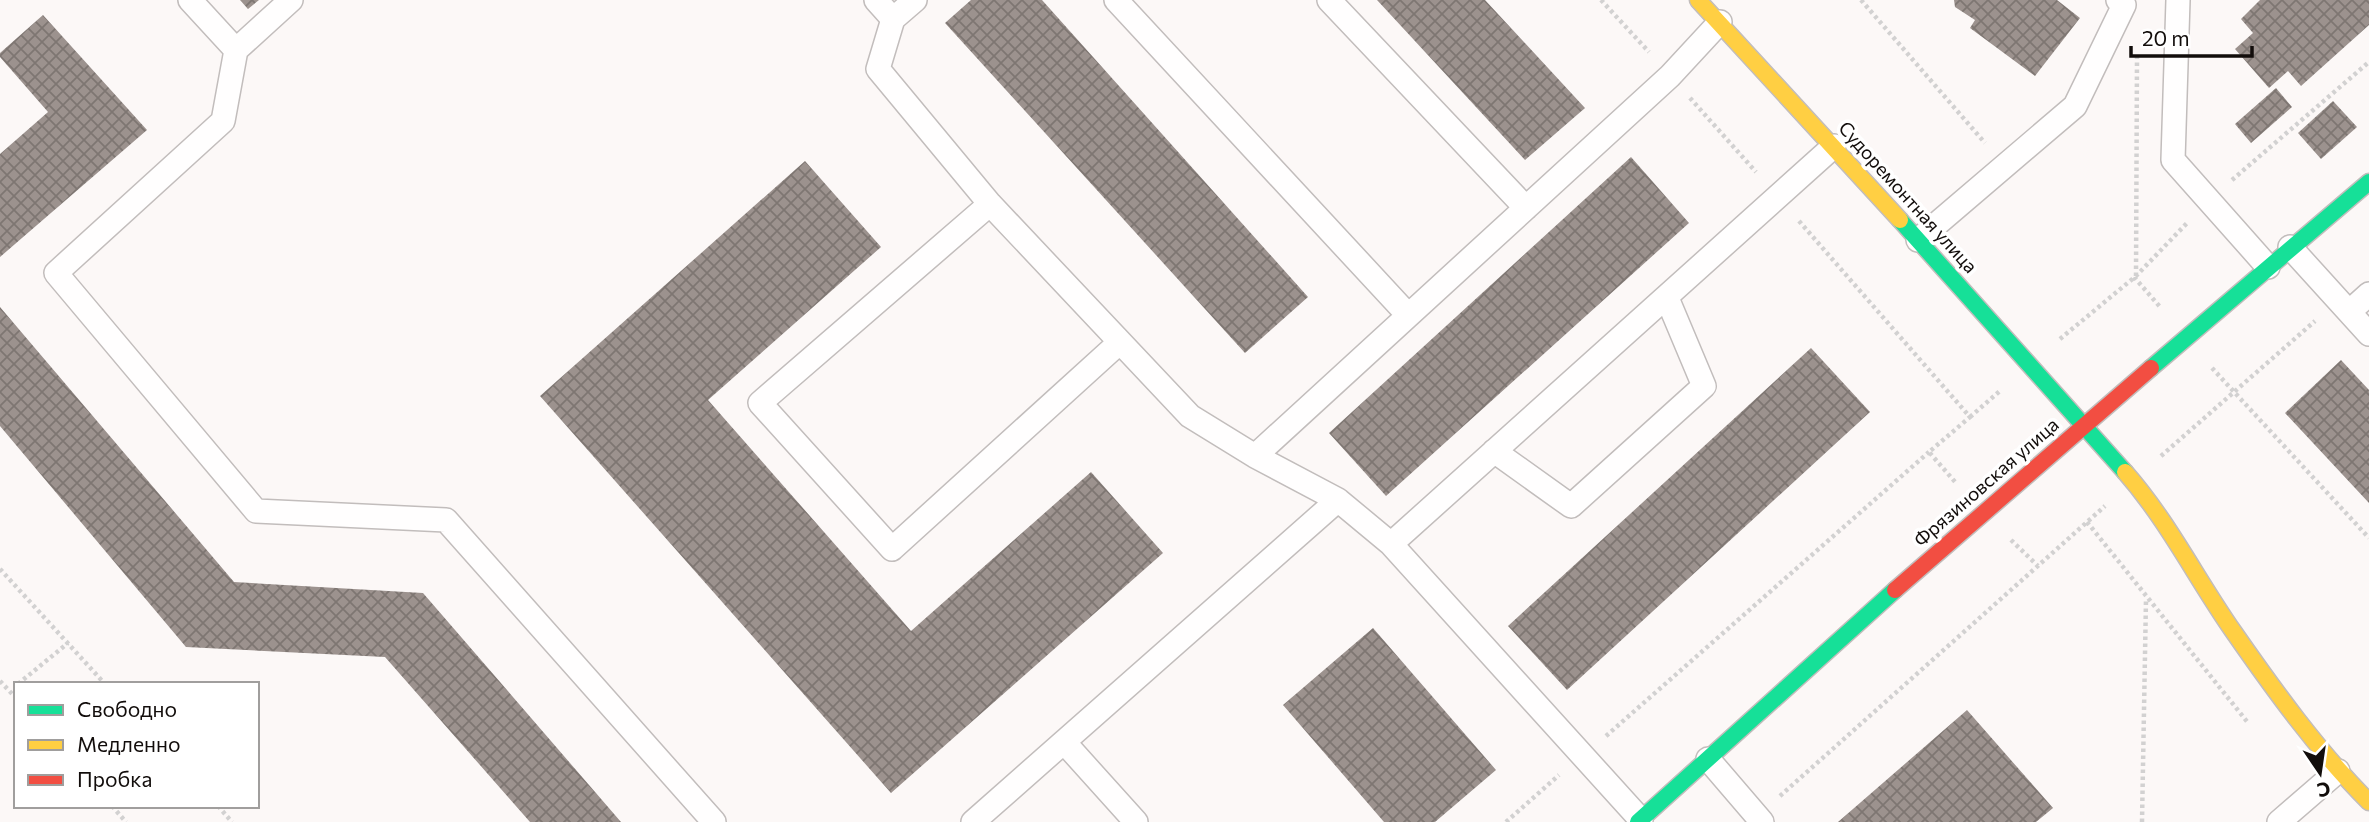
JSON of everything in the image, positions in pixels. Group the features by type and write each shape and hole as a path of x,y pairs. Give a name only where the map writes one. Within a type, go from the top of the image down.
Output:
{"street":[{"name":"Судоремонтная улица","path":"1698,0 1834,146 2133,481 2183,548 2232,630 2338,771 2369,802"},
{"name":"Фрязиновская улица","path":"1639,821 1981,512 2369,182"}],"lane":[{"path":"190,0 236,50"},
{"path":"291,0 236,50 223,121 56,274 257,511 446,520 714,822"},
{"path":"876,0 893,19"},
{"path":"915,0 893,19 878,69 990,204 1190,416 1255,456 1338,500 1391,544 1639,821"},
{"path":"1115,0 1408,315"},
{"path":"1329,0 1526,208"},
{"path":"1918,240 2075,106 2124,5 2118,0"},
{"path":"2178,0 2173,160 2268,267"},
{"path":"1255,456 1670,76 1720,22"},
{"path":"1391,544 1834,146"},
{"path":"990,204 760,403 892,549 1120,342"},
{"path":"2290,247 2369,334"},
{"path":"2343,306 2369,294"},
{"path":"1494,451 1571,506 1704,386 1667,298"},
{"path":"973,822 1338,500"},
{"path":"1064,742 1136,822"},
{"path":"1708,759 1759,819"},
{"path":"2279,822 2338,771"}],"path":[{"path":"1601,0 1970,417"},
{"path":"1861,0 2004,165"},
{"path":"2136,276 2137,55"},
{"path":"1506,822 2029,365 2136,276 2209,200 2369,62"},
{"path":"1759,819 2233,393 2343,306"},
{"path":"2233,393 2369,538"},
{"path":"1929,452 1981,512 2038,566"},
{"path":"2087,522 2257,734"},
{"path":"0,569 104,682"},
{"path":"2142,822 2146,598"},
{"path":"21,682 68,643"},
{"path":"0,681 14,696"},
{"path":"9,691 14,687"},
{"path":"114,808 126,822"},
{"path":"220,808 232,822"}],"building":[{"path":"240,0 259,0 248,9"},
{"path":"971,0 1042,0 1308,297 1245,353 945,23"},
{"path":"1377,0 1485,0 1585,108 1525,160"},
{"path":"1954,0 2057,0 2080,18 2035,76 1970,28 1975,20 1955,7"},
{"path":"2260,0 2369,0 2369,25 2301,86 2288,71 2269,88 2235,49 2253,33 2241,19"},
{"path":"43,15 147,130 0,257 0,154 48,112 0,57 0,53"},
{"path":"2276,88 2292,107 2251,143 2235,124"},
{"path":"2333,101 2357,127 2321,159 2298,133"},
{"path":"1631,157 1689,223 1386,496 1329,433"},
{"path":"805,161 881,247 708,400 911,631 1091,472 1163,553 891,793 540,396"},
{"path":"0,307 234,582 423,593 621,822 530,822 385,657 186,647 0,426"},
{"path":"1811,348 1870,412 1567,690 1508,626"},
{"path":"2341,360 2369,390 2369,503 2285,413"},
{"path":"1373,628 1496,770 1435,822 1384,822 1283,705"},
{"path":"1967,710 2053,808 2036,822 1838,822"}],"traffic: fast":[{"path":"2151,368 2369,182"},
{"path":"1900,220 2125,472"},
{"path":"1638,822 1895,590"}],"traffic: slow":[{"path":"1698,0 1900,220"},
{"path":"2125,472 2155,510 2220,611 2281,698 2314,741 2369,802"}],"traffic: jam":[{"path":"1895,590 2151,368"}]}
